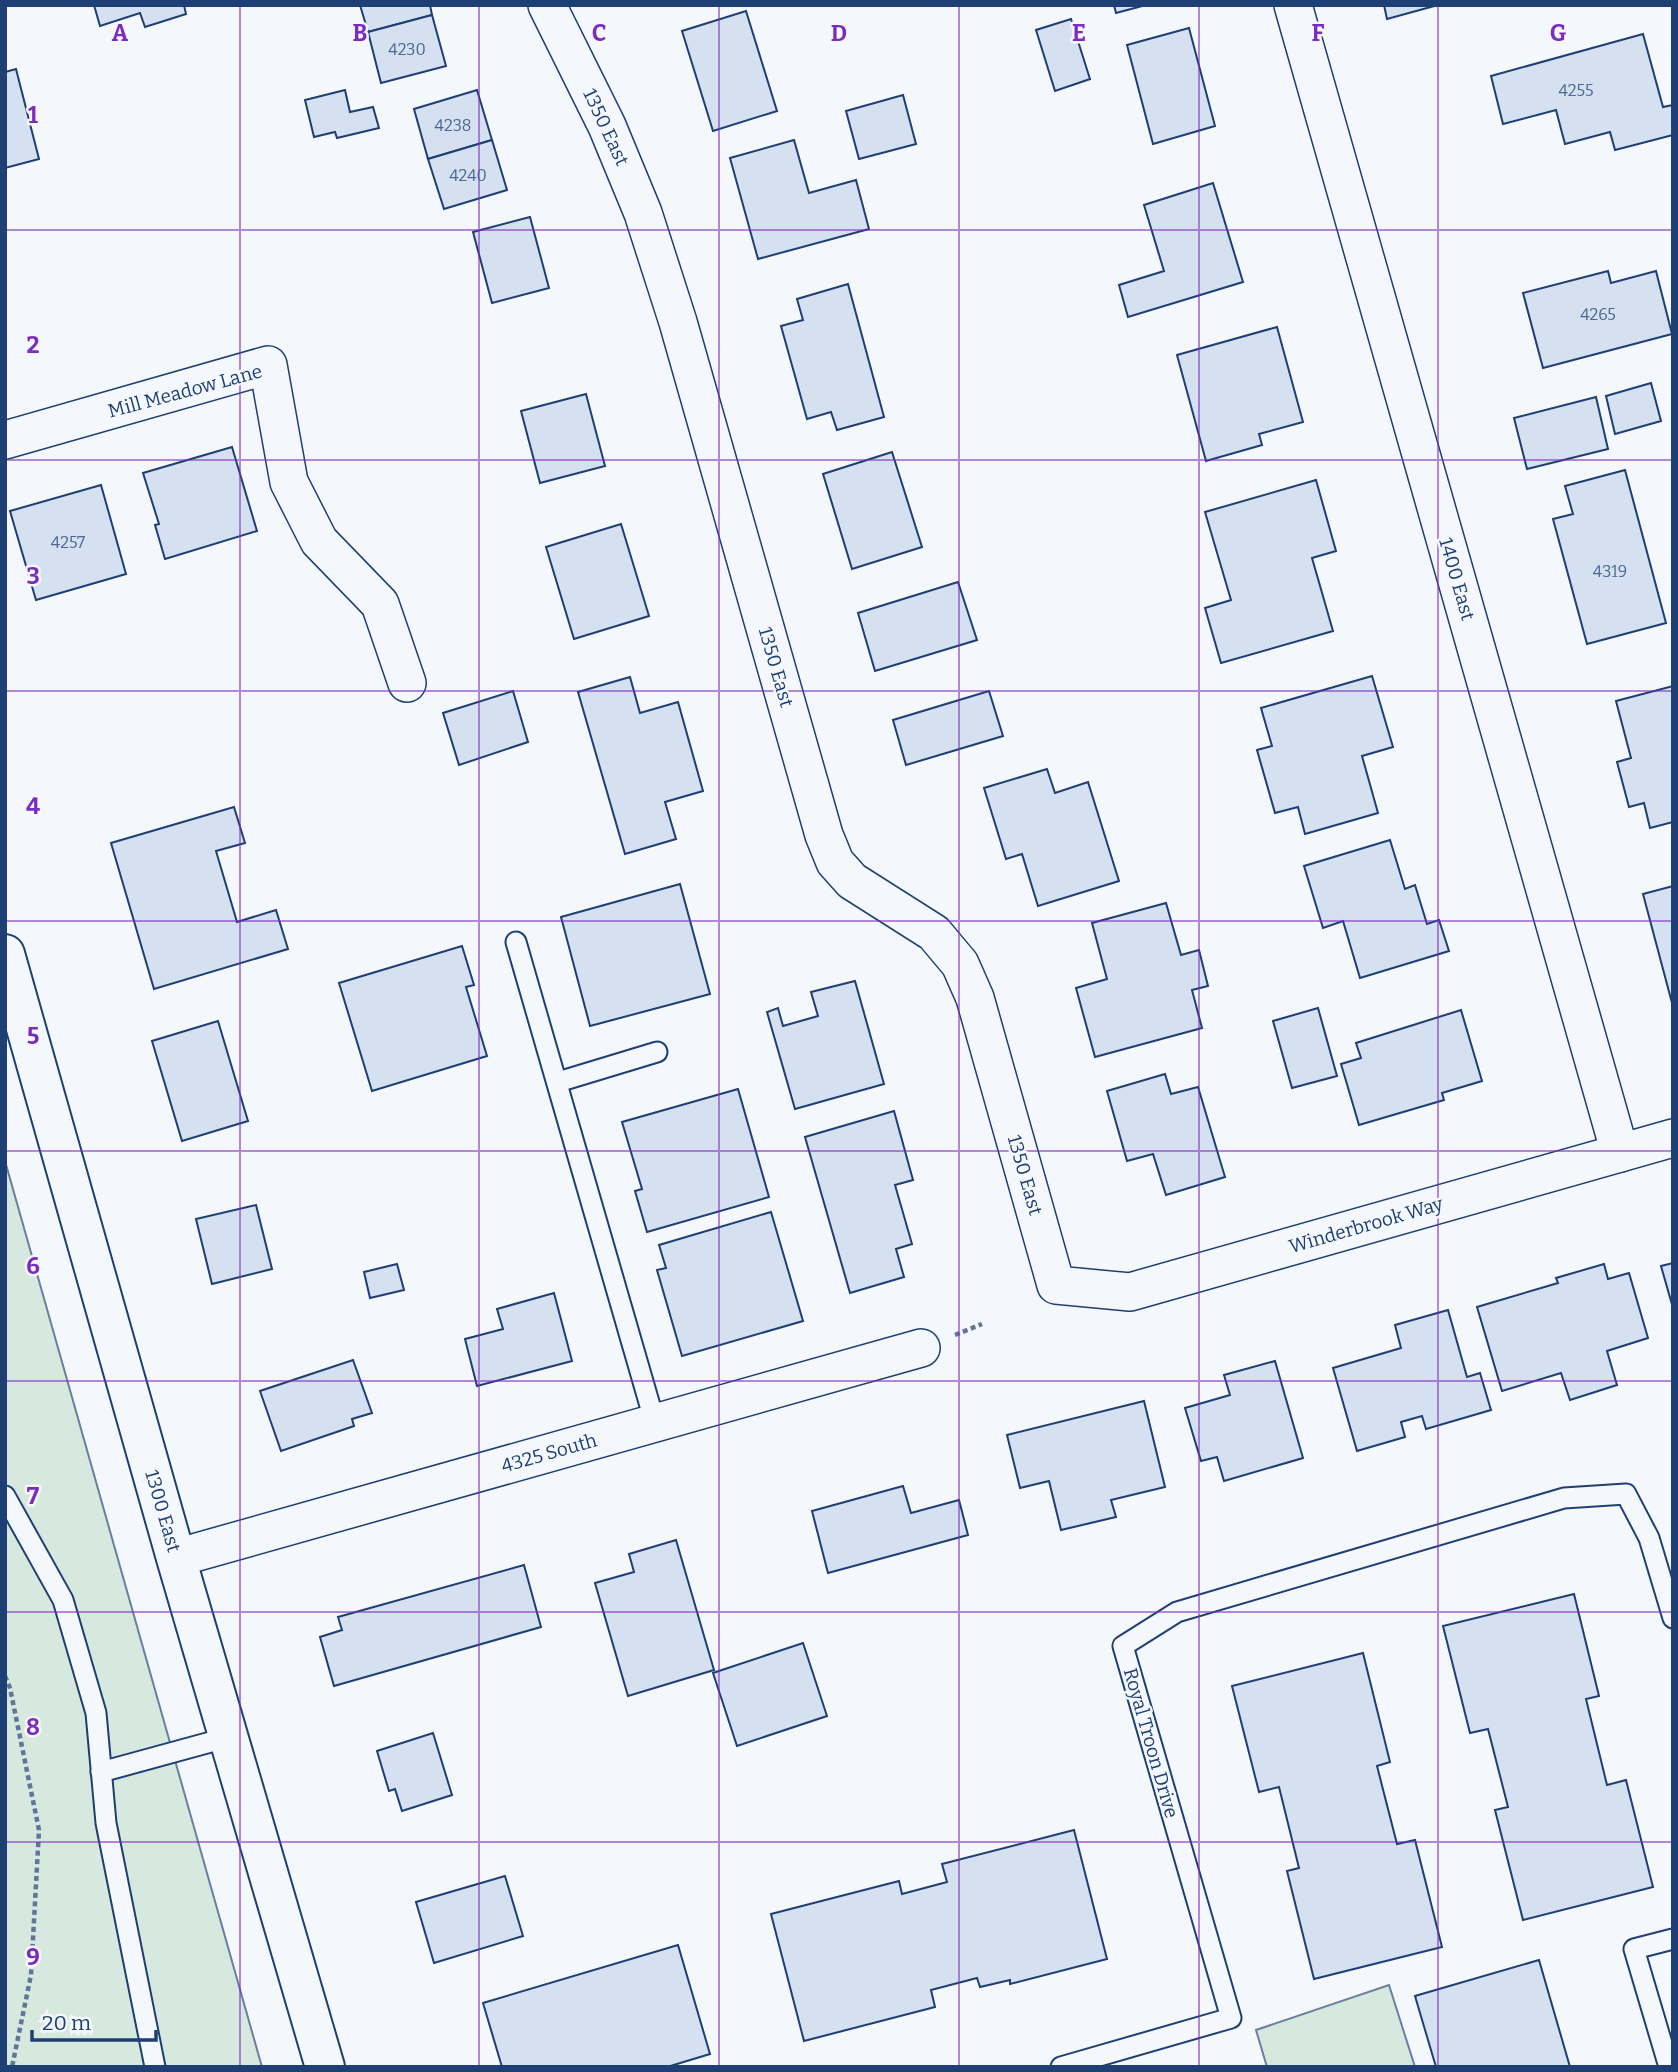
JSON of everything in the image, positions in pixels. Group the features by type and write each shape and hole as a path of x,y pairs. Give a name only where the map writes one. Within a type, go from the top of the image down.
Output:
{"main road":[{"name":"1300 East","path":"5,954 176,1558 325,2067"}],"street":[{"name":"1350 East","path":"547,5 607,126 643,213 678,322 824,835 835,862 852,881 934,933 960,964 975,998 1056,1285"},
{"name":"1400 East","path":"1293,5 1620,1153"},
{"name":"Mill Meadow Lane","path":"5,440 268,365 289,482 319,541 380,604 407,683"},
{"name":"Winderbrook Way","path":"1056,1285 1130,1292 1673,1138"},
{"name":"4325 South","path":"176,1558 922,1348"}],"lane":[{"path":"516,942 655,1423"},
{"path":"558,1082 657,1052"},
{"name":"Royal Troon Drive","path":"1061,2067 1231,2018 1123,1646 1177,1612 1564,1498 1626,1494 1650,1538 1673,1618"},
{"path":"5,1496 63,1601 96,1713 106,1823 155,2067"},
{"path":"101,1772 229,1737"},
{"path":"1669,2067 1634,1950 1673,1939"}],"path":[{"path":"5,1676 10,1688 39,1830 31,1975 12,2067"}],"shaded area":[{"path":"5,1161 262,2067 5,2067"},
{"path":"1389,1985 1415,2067 1267,2067 1256,2030"}],"building":[{"path":"94,5 184,5 186,14 145,27 140,13 100,26"},
{"path":"360,5 430,5 432,15 368,32"},
{"path":"1114,5 1146,5 1116,13"},
{"path":"1384,5 1438,5 1387,19"},
{"path":"746,11 777,111 713,131 682,31"},
{"path":"432,15 446,66 381,83 368,32"},
{"path":"1071,19 1090,79 1055,91 1036,30"},
{"path":"1189,28 1215,126 1153,144 1127,45"},
{"path":"1643,34 1663,107 1673,105 1673,135 1615,150 1610,132 1565,144 1556,110 1503,124 1491,76"},
{"path":"16,69 39,159 5,168 5,72"},
{"path":"345,90 350,112 373,107 379,128 337,138 335,132 314,137 305,100"},
{"path":"477,90 492,140 428,159 414,109"},
{"path":"903,95 916,144 859,159 846,111"},
{"path":"492,140 507,190 444,209 428,159"},
{"path":"794,140 809,193 856,180 869,229 758,259 730,158"},
{"path":"1213,183 1243,282 1128,317 1119,285 1164,271 1144,205"},
{"path":"530,217 549,288 492,303 473,232"},
{"path":"1608,271 1611,283 1656,271 1672,334 1543,368 1523,293"},
{"path":"848,284 884,417 837,430 831,412 807,419 781,326 803,320 797,299"},
{"path":"1277,327 1303,422 1259,434 1262,445 1206,461 1177,355"},
{"path":"1651,383 1661,421 1615,434 1606,396"},
{"path":"586,394 605,466 540,483 521,411"},
{"path":"1596,397 1608,449 1527,469 1514,418"},
{"path":"232,447 257,531 165,559 155,525 159,524 143,473"},
{"path":"892,452 922,547 852,569 823,474"},
{"path":"1625,470 1666,623 1587,644 1553,519 1573,514 1565,486"},
{"path":"1316,480 1336,551 1312,558 1333,631 1221,663 1205,608 1231,600 1205,512"},
{"path":"101,485 126,574 36,600 10,511"},
{"path":"621,524 649,616 574,639 546,547"},
{"path":"958,582 977,640 875,671 858,613"},
{"path":"1372,676 1393,747 1362,756 1378,813 1305,834 1298,807 1275,813 1257,750 1272,746 1261,708"},
{"path":"630,677 640,713 678,702 703,791 665,802 676,839 625,854 578,692"},
{"path":"1673,686 1673,822 1650,828 1644,803 1629,807 1617,762 1631,758 1616,701"},
{"path":"513,691 528,742 459,765 443,713"},
{"path":"989,691 1003,736 906,765 893,720"},
{"path":"1047,769 1055,793 1088,782 1119,881 1038,906 1022,854 1006,859 984,788"},
{"path":"234,807 245,843 216,851 237,922 276,910 288,949 154,989 111,843"},
{"path":"1390,840 1405,889 1415,885 1427,924 1439,920 1449,951 1360,978 1343,921 1323,928 1304,866"},
{"path":"680,884 710,994 590,1026 561,917"},
{"path":"1673,886 1673,1003 1672,1003 1643,894"},
{"path":"1166,903 1181,955 1199,950 1208,986 1192,990 1202,1028 1095,1057 1076,988 1107,979 1092,923"},
{"path":"462,946 474,985 466,987 487,1056 372,1091 339,983"},
{"path":"855,981 884,1084 795,1109 767,1012 778,1008 783,1026 818,1016 811,992"},
{"path":"1318,1008 1337,1076 1292,1088 1273,1021"},
{"path":"1461,1010 1482,1081 1442,1093 1444,1100 1359,1125 1341,1064 1361,1058 1356,1043"},
{"path":"218,1021 248,1121 182,1141 152,1041"},
{"path":"1165,1074 1171,1094 1198,1087 1225,1177 1166,1195 1153,1154 1127,1161 1107,1091"},
{"path":"738,1089 769,1197 647,1232 635,1191 642,1189 622,1122"},
{"path":"894,1111 913,1180 895,1185 912,1244 896,1249 904,1277 850,1293 805,1137"},
{"path":"256,1205 272,1269 212,1284 196,1219"},
{"path":"771,1212 803,1321 682,1356 657,1270 666,1268 659,1245"},
{"path":"1673,1263 1673,1308 1661,1266"},
{"path":"397,1264 404,1290 370,1298 364,1272"},
{"path":"1604,1264 1608,1279 1629,1273 1648,1338 1607,1351 1617,1385 1570,1400 1561,1373 1502,1391 1477,1307 1558,1283 1556,1278"},
{"path":"554,1293 572,1361 477,1386 465,1339 503,1329 497,1309"},
{"path":"1448,1310 1467,1377 1480,1373 1491,1410 1426,1429 1422,1416 1401,1422 1405,1437 1357,1451 1333,1368 1401,1348 1395,1325"},
{"path":"353,1360 372,1413 352,1419 354,1426 281,1451 260,1391"},
{"path":"1275,1361 1303,1458 1224,1481 1217,1457 1201,1461 1185,1408 1230,1395 1224,1375"},
{"path":"1144,1401 1165,1487 1111,1500 1116,1517 1061,1530 1049,1481 1020,1488 1007,1435"},
{"path":"903,1486 911,1513 959,1500 968,1535 828,1573 812,1511"},
{"path":"676,1540 714,1670 628,1696 595,1583 634,1572 629,1554"},
{"path":"524,1565 541,1627 334,1686 320,1637 342,1630 338,1617"},
{"path":"1574,1594 1599,1696 1586,1699 1607,1785 1626,1780 1653,1887 1523,1920 1495,1810 1508,1807 1488,1729 1470,1733 1443,1626"},
{"path":"803,1643 827,1716 737,1746 713,1673"},
{"path":"1363,1653 1390,1762 1377,1766 1397,1844 1415,1840 1442,1947 1314,1979 1287,1871 1299,1868 1279,1787 1259,1792 1232,1686"},
{"path":"433,1733 452,1795 402,1811 395,1789 389,1791 377,1751"},
{"path":"1074,1830 1107,1959 1010,1984 1010,1980 980,1987 977,1978 931,1990 935,2007 804,2041 771,1914 899,1881 902,1894 947,1882 942,1864"},
{"path":"505,1876 523,1936 434,1963 416,1902"},
{"path":"678,1945 710,2054 667,2067 502,2067 483,2003"},
{"path":"1539,1960 1570,2067 1436,2067 1415,1996"}]}
